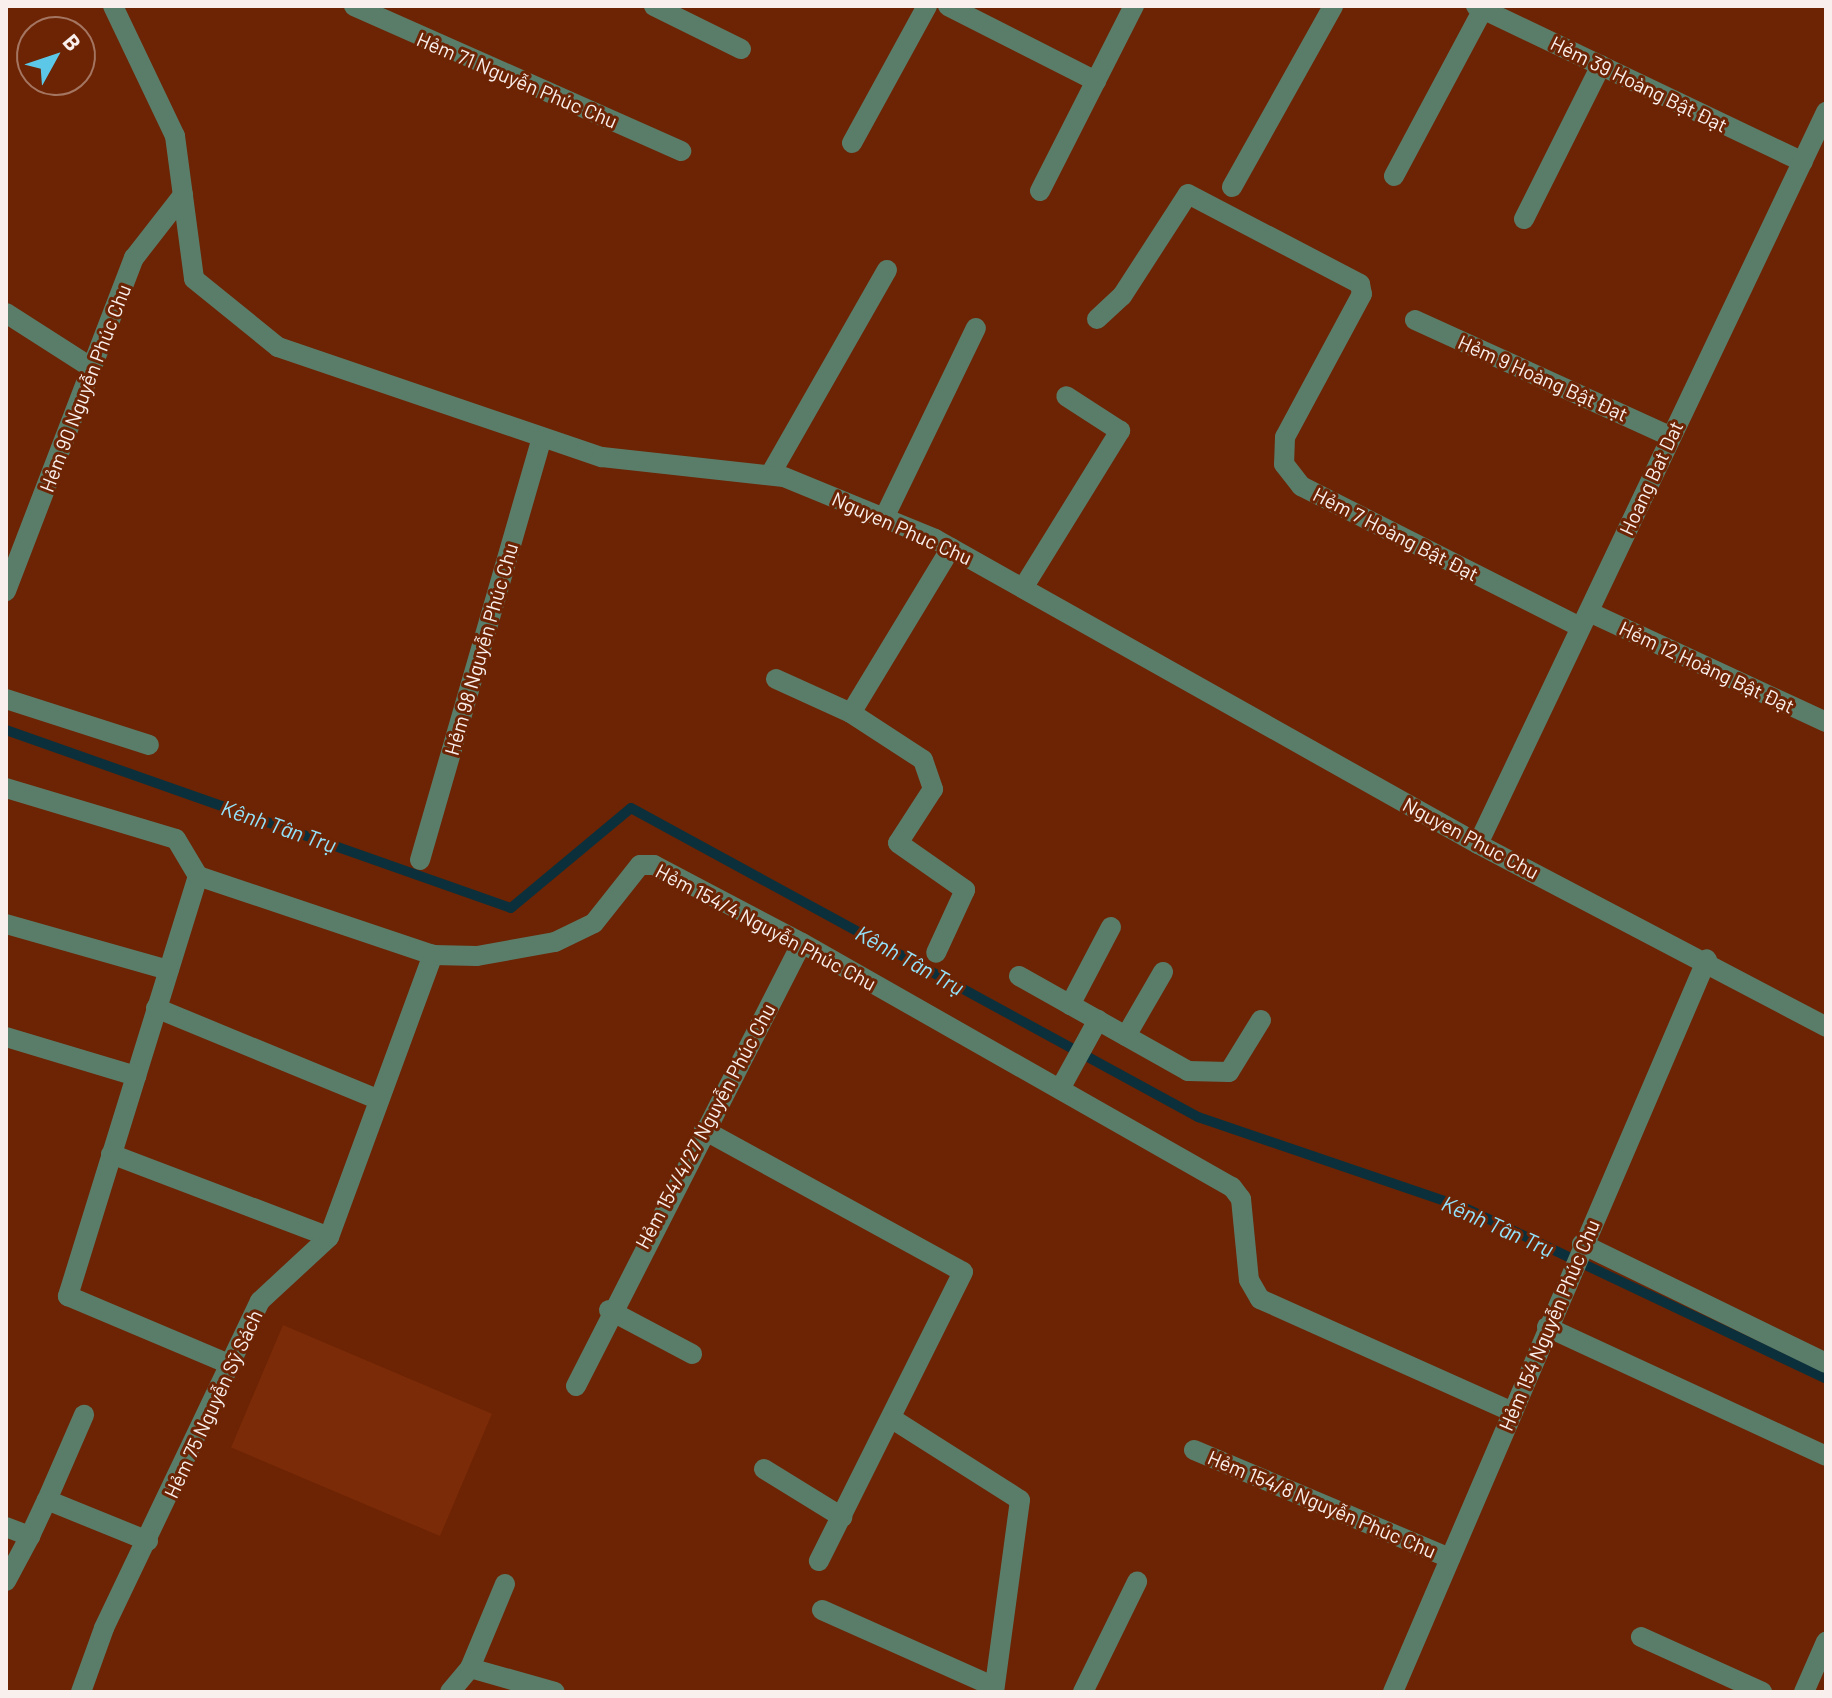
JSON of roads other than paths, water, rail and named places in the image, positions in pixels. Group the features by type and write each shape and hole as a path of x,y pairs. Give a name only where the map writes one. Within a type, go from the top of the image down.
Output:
{"street":[{"name":"Nguyen Phuc Chu","path":"113,6 175,136 194,279 278,347 602,457 770,475 884,518 951,548 1478,844 1707,959 1826,1027"},
{"name":"Hẻm 71 Nguyễn Phúc Chu","path":"354,6 681,151"},
{"path":"654,6 741,49"},
{"path":"852,143 927,6"},
{"path":"948,6 1096,81"},
{"path":"1040,191 1134,6"},
{"path":"1232,187 1333,6"},
{"path":"1394,176 1480,8"},
{"name":"Hẻm 39 Hoàng Bật Đạt","path":"1480,8 1803,162"},
{"path":"1524,219 1601,65"},
{"name":"Hoang Bat Dat","path":"1478,844 1826,112"},
{"name":"Hẻm 7 Hoàng Bật Đạt","path":"1097,319 1122,296 1188,194 1360,284 1362,294 1285,437 1284,464 1301,486 1584,619"},
{"name":"Hẻm 90 Nguyễn Phúc Chu","path":"6,591 134,258 183,195"},
{"path":"770,475 887,270"},
{"path":"6,313 92,368"},
{"name":"Hẻm 9 Hoàng Bật Đạt","path":"1415,320 1670,436"},
{"path":"884,518 976,328"},
{"path":"1023,588 1120,431 1066,396"},
{"name":"Hẻm 98 Nguyễn Phúc Chu","path":"420,860 542,438"},
{"path":"851,713 951,548"},
{"name":"Hẻm 12 Hoàng Bật Đạt","path":"1584,619 1826,722"},
{"path":"776,679 851,713 923,760 933,789 898,843 965,890 936,953"},
{"path":"6,699 149,745"},
{"path":"6,788 176,839 198,876 68,1296 231,1365"},
{"name":"Hẻm 154/4 Nguyễn Phúc Chu","path":"198,876 433,955 477,956 555,942 594,923 640,865 654,865 1064,1080 1232,1187 1241,1199 1249,1280 1260,1299 1513,1412"},
{"path":"6,924 169,970"},
{"path":"1070,1005 1111,927"},
{"name":"Hẻm 154/4/27 Nguyễn Phúc Chu","path":"576,1386 609,1310 802,943"},
{"name":"Hẻm 75 Nguyễn Sỹ Sách","path":"81,1692 104,1628 260,1301 329,1237 433,955"},
{"name":"Hẻm 154 Nguyễn Phúc Chu","path":"1393,1692 1707,959"},
{"path":"1126,1036 1163,972"},
{"path":"1019,976 1070,1005 1095,1026 1126,1036 1188,1071 1229,1072 1261,1020"},
{"path":"156,1008 379,1100"},
{"path":"1064,1080 1095,1026"},
{"path":"6,1037 136,1076"},
{"path":"704,1130 963,1272 894,1420 819,1561"},
{"path":"111,1154 329,1237"},
{"path":"1580,1250 1826,1363"},
{"path":"609,1310 692,1354"},
{"path":"1547,1327 1826,1456"},
{"path":"6,1581 47,1500 84,1415"},
{"path":"822,1610 994,1689 1020,1500 894,1420"},
{"name":"Hẻm 154/8 Nguyễn Phúc Chu","path":"1194,1450 1450,1558"},
{"path":"764,1469 842,1517"},
{"path":"47,1500 148,1541"},
{"path":"6,1527 30,1536"},
{"path":"1083,1692 1137,1582"},
{"path":"450,1692 470,1668 505,1584"},
{"path":"1641,1637 1762,1692"},
{"path":"1804,1692 1826,1642"},
{"path":"470,1668 555,1692"}],"waterway":[{"name":"Kênh Tân Trụ","path":"6,730 511,908 631,808 1198,1117 1465,1208 1826,1379"}]}
